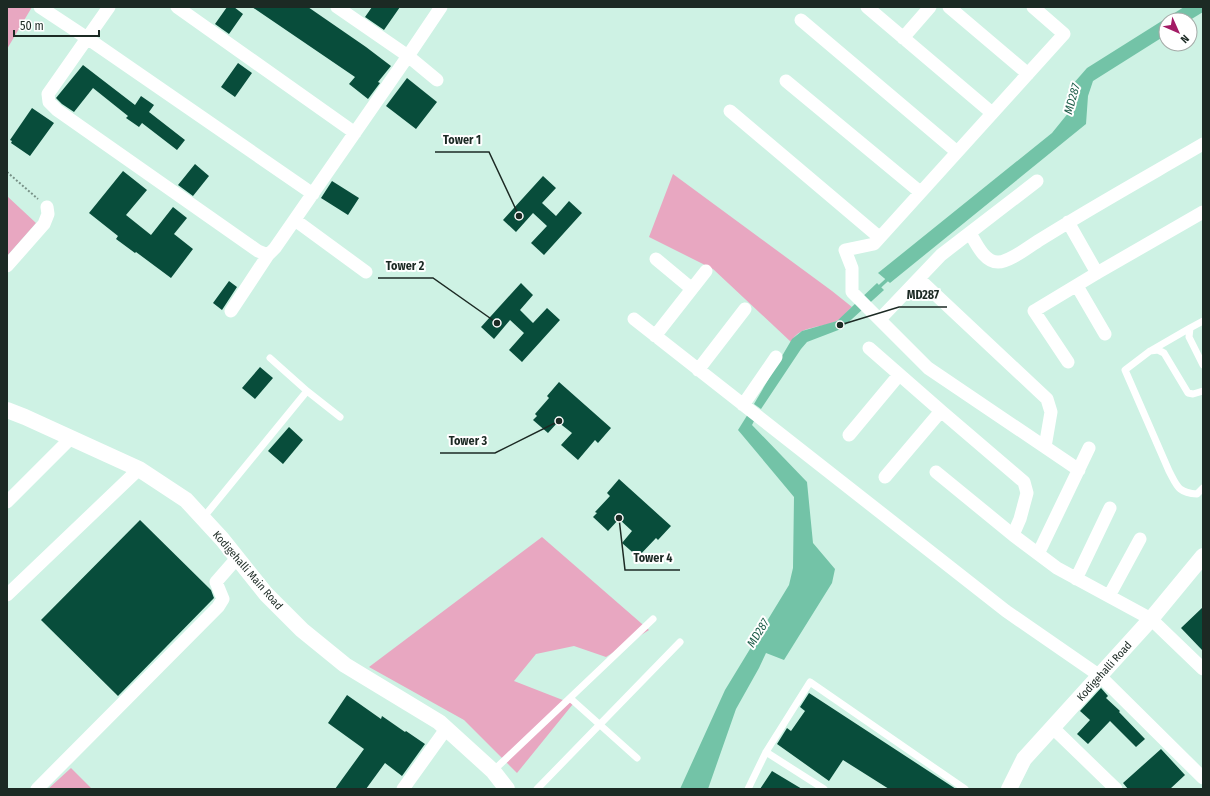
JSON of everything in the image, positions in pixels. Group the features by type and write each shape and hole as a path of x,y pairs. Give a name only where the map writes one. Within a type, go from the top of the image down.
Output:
{"street":[{"path":"40,7 313,194"},
{"path":"109,7 48,94 48,102 57,110 258,251 268,255"},
{"path":"177,7 355,133"},
{"path":"337,7 408,56 437,80"},
{"path":"231,311 268,255 275,248 295,220 441,7"},
{"path":"867,7 992,113"},
{"path":"904,38 930,7"},
{"path":"949,7 1028,74"},
{"path":"1033,7 1064,34 874,244 845,250 852,268 852,292 928,368 1079,470"},
{"path":"801,20 957,152"},
{"path":"786,81 920,192"},
{"path":"730,111 879,237"},
{"path":"970,233 984,255 994,261 1000,262 1011,258 1068,222 1203,144"},
{"path":"877,316 919,279 941,255 1037,181"},
{"path":"7,266 44,224 48,214 46,207"},
{"path":"1068,362 1034,311 1203,212"},
{"path":"295,220 366,272"},
{"path":"1068,222 1097,273"},
{"path":"656,259 692,289"},
{"path":"655,336 706,272"},
{"path":"919,279 1047,399 1051,412 1045,447"},
{"path":"1077,286 1105,334"},
{"path":"698,370 745,309"},
{"path":"634,320 1006,611 1100,676 1203,778"},
{"path":"869,348 1024,482 1027,493 1020,519 1013,535"},
{"path":"743,405 776,357"},
{"path":"850,435 899,375"},
{"name":"Kodigehalli Main Road","path":"7,410 139,469 186,500 203,518 266,594 308,635 345,664 439,722 493,771 507,789"},
{"path":"885,476 941,411"},
{"path":"7,502 70,438"},
{"path":"1038,554 1089,448"},
{"path":"7,595 139,469"},
{"path":"936,472 1013,535 1057,568 1151,619 1203,669"},
{"path":"1076,579 1110,508"},
{"path":"1109,596 1140,539"},
{"name":"Kodigehalli Road","path":"1013,787 1024,759 1151,619 1203,556"},
{"path":"37,789 218,607 223,599 216,582 237,558"},
{"path":"1053,728 1116,789"},
{"path":"403,789 446,729"}],"lane":[{"path":"1203,322 1150,351 1125,370 1177,486 1186,494 1197,494 1203,488"},
{"path":"1190,328 1189,337 1203,365"},
{"path":"1150,351 1158,350 1164,353 1188,393 1193,394 1203,391"},
{"path":"270,358 307,391 340,417"},
{"path":"203,518 307,391"},
{"path":"493,771 653,619"},
{"path":"537,789 680,642"},
{"path":"748,789 766,752 810,682 964,789"},
{"path":"570,698 637,758"},
{"path":"766,752 824,789"}],"path":[{"path":"7,172 46,207"}],"shaded area":[{"path":"7,7 32,7 7,49"},
{"path":"673,174 852,307 838,320 800,332 791,342 713,269 649,237"},
{"path":"7,196 36,223 7,256"},
{"path":"542,537 649,630 606,657 574,646 536,654 514,681 573,704 517,773 464,720 369,667"},
{"path":"71,768 92,789 48,789"}],"water":[{"path":"1184,7 1203,7 1203,12 1198,15 1198,12 1176,12"},
{"path":"1158,23 1158,40 1093,81 1088,96 1086,124 890,283 878,273 1052,133 1069,112 1073,84 1087,68"},
{"path":"877,283 884,290 841,329 807,342 761,409 754,404 792,339 802,331 837,321"},
{"path":"748,414 755,419 752,425 807,482 813,543 835,569 832,583 784,660 766,653 736,709 708,789 680,789 725,690 789,585 793,568 794,497 738,430"}],"building":[{"path":"227,7 234,7 243,14 229,34 215,24"},
{"path":"252,7 308,7 391,66 378,82 380,83 368,99 349,84 355,77"},
{"path":"372,7 400,7 384,30 365,17"},
{"path":"238,63 252,73 235,97 221,87"},
{"path":"83,65 135,105 141,96 154,105 149,112 185,140 177,150 142,123 139,127 126,118 128,116 93,88 74,112 62,104 56,98"},
{"path":"407,78 437,102 416,129 386,106"},
{"path":"32,108 54,123 30,156 11,143 12,141 10,140"},
{"path":"195,164 209,176 193,196 178,185"},
{"path":"123,171 147,190 126,215 151,235 173,207 187,218 174,234 193,249 171,278 116,239 118,236 89,213"},
{"path":"543,176 556,188 542,203 556,216 569,201 582,213 544,255 531,243 547,226 533,213 516,232 503,220"},
{"path":"332,181 359,198 348,215 321,198"},
{"path":"229,281 237,287 222,310 213,303"},
{"path":"521,283 533,295 520,310 533,323 547,308 560,320 522,362 509,350 524,333 510,320 494,339 481,327"},
{"path":"260,367 273,378 255,399 242,388"},
{"path":"559,382 611,428 598,443 595,440 578,460 561,445 572,433 558,422 548,433 533,420 537,416 535,414 549,398 547,396"},
{"path":"289,427 303,440 283,464 268,451"},
{"path":"619,479 671,526 658,540 656,538 638,557 622,543 632,531 619,519 608,531 593,517 597,513 595,512 610,496 607,493"},
{"path":"140,520 211,590 214,598 118,696 41,620"},
{"path":"1203,607 1203,651 1181,628"},
{"path":"1101,688 1108,696 1106,698 1145,739 1136,747 1110,721 1088,744 1077,734 1090,720 1080,711"},
{"path":"809,693 956,789 889,789 843,760 829,781 777,744 787,728 791,731 805,711 800,707"},
{"path":"347,695 381,719 382,716 425,744 402,776 385,763 366,789 335,789 364,749 328,723"},
{"path":"1161,749 1185,775 1170,789 1128,789 1123,783"},
{"path":"772,771 802,789 760,789"}],"waterway":[{"name":"MD287","path":"877,289 890,277"}],"place":[{"name":"Tower 1","path":"519,216"},
{"name":"Tower 2","path":"497,323"},
{"name":"MD287","path":"840,325"},
{"name":"Tower 3","path":"559,421"},
{"name":"Tower 4","path":"619,518"}]}
